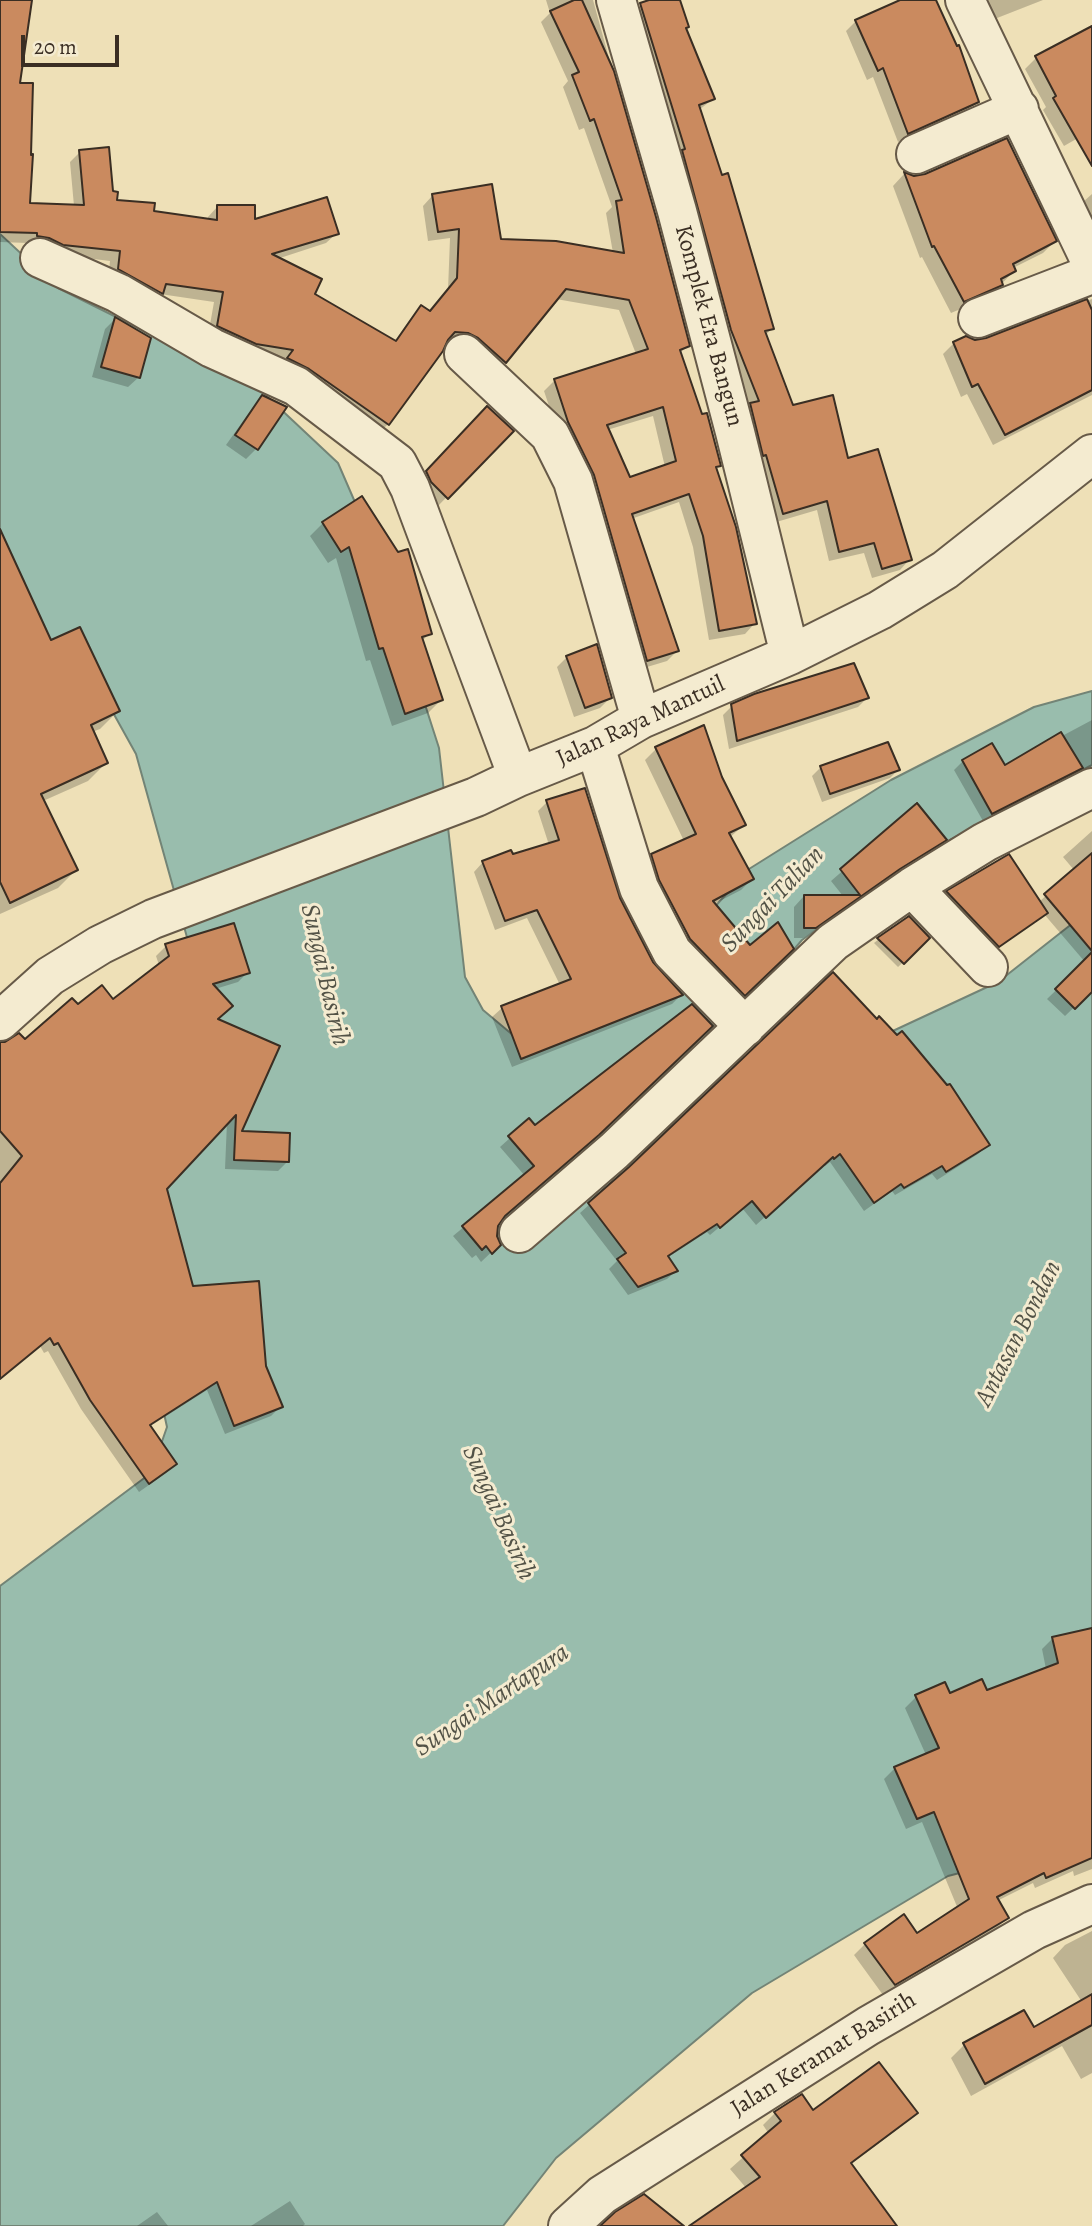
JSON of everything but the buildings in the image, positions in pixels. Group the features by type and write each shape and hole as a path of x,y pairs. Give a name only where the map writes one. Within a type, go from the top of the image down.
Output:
{"street":[{"name":"Komplek Era Bangun","path":"616,0 681,223 790,655"},
{"path":"965,0 1092,264"},
{"path":"916,154 1019,109"},
{"path":"40,258 118,293 212,348 296,386 397,463 410,488 518,777"},
{"path":"978,318 1092,274"},
{"path":"464,354 550,435 573,481 641,719"},
{"name":"Jalan Raya Mantuil","path":"0,1021 50,976 100,945 153,919 476,797 595,746 641,719 790,655 880,610 945,570 1092,454"},
{"path":"595,746 639,888 672,952 745,1027"},
{"path":"519,1233 614,1151 833,942 912,887 985,842 1092,788"},
{"path":"912,887 988,967"},
{"name":"Jalan Keramat Basirih","path":"568,2226 603,2195 868,2025 1034,1930 1092,1904"}],"water":[{"path":"0,234 58,288 257,387 338,463 374,546 439,748 465,977 483,1010 520,1041 617,1015 749,869 891,780 1034,707 1092,691 1092,765 912,860 802,940 727,1028 726,1046 760,1066 867,1043 998,982 1092,908 1092,1839 948,1876 752,1993 556,2158 503,2226 0,2226 0,1586 151,1473 167,1427 156,1377 112,1292 200,984 136,754 111,709 0,609"}],"water label":[{"name":"Sungai Talian","path":"773,900"},
{"name":"Sungai Basirih","path":"324,975"},
{"name":"Antasan Bondan","path":"1019,1334"},
{"name":"Sungai Basirih","path":"498,1513"},
{"name":"Sungai Martapura","path":"492,1701"}]}
